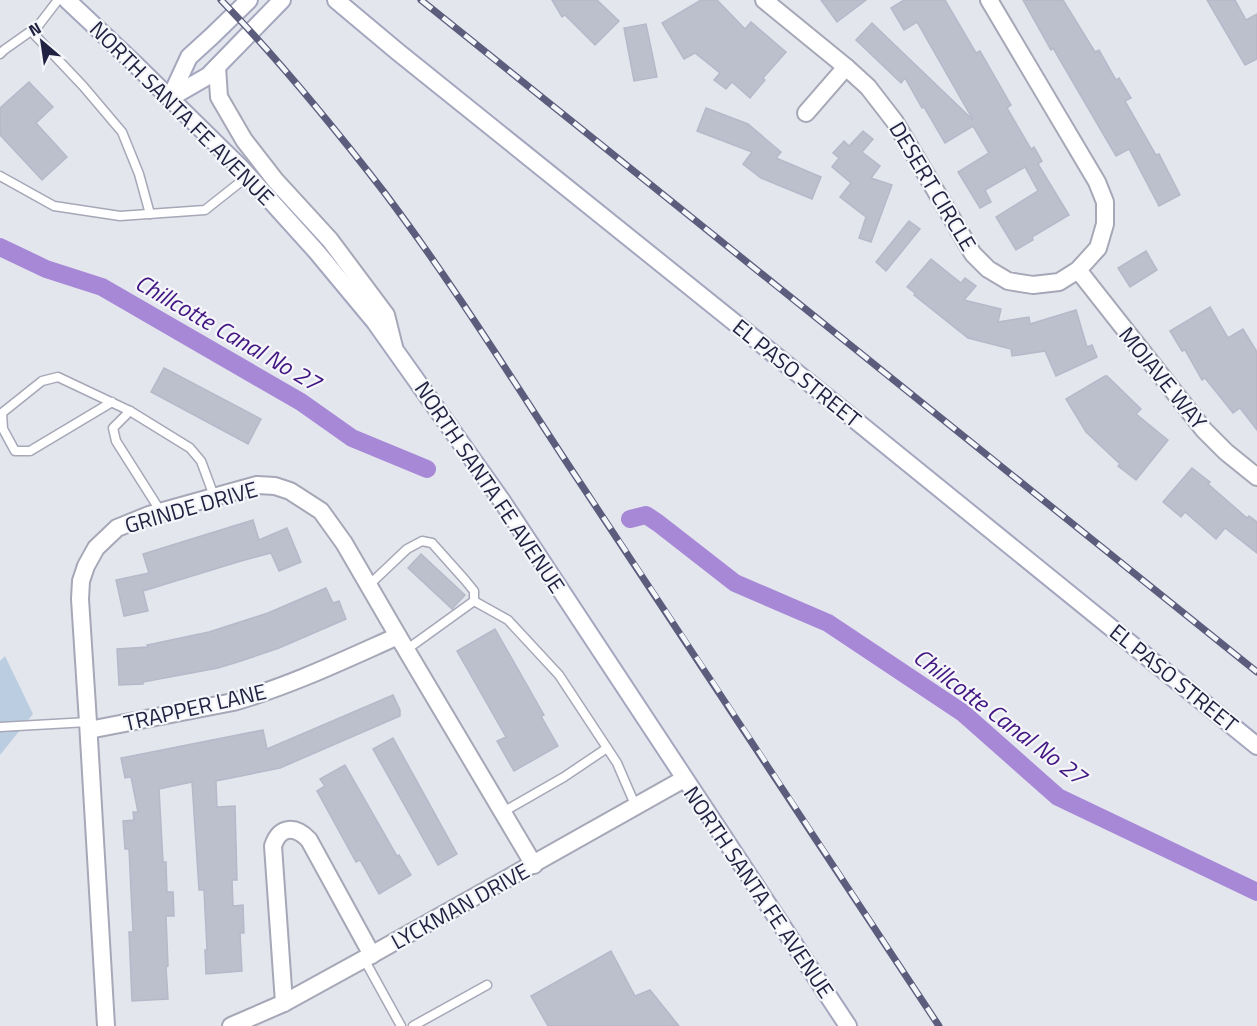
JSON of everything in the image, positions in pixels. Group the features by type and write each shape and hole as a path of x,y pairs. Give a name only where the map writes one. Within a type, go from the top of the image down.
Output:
{"street":[{"name":"NORTH SANTA FE AVENUE","path":"67,0 248,176 316,251 375,322 502,501 848,1026"},
{"path":"170,98 189,57 249,0"},
{"path":"170,98 208,76 282,0"},
{"name":"EL PASO STREET","path":"336,0 1257,746"},
{"name":"DESERT CIRCLE","path":"764,0 868,87 895,122 973,254 988,269 1008,281 1033,285 1059,282 1078,270 1098,248 1106,224 1105,202 1097,182 989,0"},
{"path":"217,67 219,97 244,140 275,180 330,240 386,315 394,348"},
{"path":"806,113 846,67"},
{"name":"MOJAVE WAY","path":"1078,270 1204,430 1226,452 1257,477"},
{"name":"GRINDE DRIVE","path":"106,1026 80,599 81,581 96,548 117,528 132,521 257,485 290,490 321,511 345,543 534,865"},
{"name":"TRAPPER LANE","path":"89,726 233,702 256,696 402,643"},
{"name":"LYCKMAN DRIVE","path":"231,1026 284,1003 684,779"},
{"path":"284,1003 273,846 278,834 297,830 309,840 368,957"}],"lane":[{"path":"0,54 38,26 58,0"},
{"path":"31,31 83,86 122,132 139,174 150,214"},
{"path":"0,176 54,206 120,216 205,210 248,176"},
{"path":"112,402 30,451 15,451 3,429 2,412 42,381 58,377 112,402 130,411 190,448 201,460 214,496"},
{"path":"130,411 113,429 116,441 161,512"},
{"path":"369,585 406,549 422,541 432,543 465,580 474,591 474,601"},
{"path":"402,643 474,601"},
{"path":"474,601 508,620 559,675 617,763 636,807"},
{"path":"0,727 89,726"},
{"path":"503,812 564,777 606,748"},
{"path":"368,957 402,1026"},
{"path":"412,1026 487,986"}],"shaded area":[{"path":"5,656 33,714 0,755 0,661"}],"building":[{"path":"552,0 597,0 619,21 595,45 565,15 562,17"},
{"path":"701,0 717,0 745,29 751,22 786,52 763,78 765,80 750,98 732,82 726,89 714,80 720,73 695,53 684,59 662,23"},
{"path":"821,0 866,0 837,22"},
{"path":"904,0 945,0 976,53 980,51 1011,105 1007,108 1031,149 1034,147 1042,161 1038,164 1069,215 1032,237 1033,240 1016,250 996,217 1038,191 1025,167 985,190 991,202 980,208 958,172 989,153 973,126 945,143 905,78 901,83 856,40 872,23 973,120 917,22 904,30 891,8"},
{"path":"1023,0 1063,0 1095,52 1099,50 1116,80 1119,78 1131,98 1125,101 1156,155 1159,154 1180,195 1159,206 1129,149 1116,156"},
{"path":"1207,0 1235,0 1246,20 1257,14 1257,59 1245,65"},
{"path":"646,24 657,77 634,81 624,28"},
{"path":"29,82 53,107 36,123 67,157 42,180 0,135 0,108"},
{"path":"706,108 748,124 781,152 776,158 821,177 812,199 761,178 743,164 752,152 697,131"},
{"path":"863,131 873,139 862,152 880,166 871,178 892,185 871,242 859,238 866,217 840,197 851,183 832,167 839,158 833,153 844,141 849,146"},
{"path":"909,221 920,229 886,271 876,262"},
{"path":"1146,251 1157,270 1130,287 1118,268"},
{"path":"931,259 961,283 965,278 976,286 964,300 1001,309 998,322 1029,317 1030,324 1076,310 1087,347 1092,345 1097,357 1056,376 1045,351 1012,356 1011,349 968,338 907,287"},
{"path":"1210,307 1228,338 1243,329 1257,352 1257,430 1240,408 1233,413 1205,378 1202,380 1185,350 1182,351 1170,331"},
{"path":"164,368 261,419 248,444 151,392"},
{"path":"1105,376 1141,409 1136,414 1168,440 1136,480 1118,466 1120,464 1086,432 1066,399"},
{"path":"1192,468 1247,518 1249,516 1257,522 1257,553 1225,528 1216,539 1185,512 1181,517 1163,502"},
{"path":"253,520 259,540 287,528 301,562 279,571 271,553 241,561 143,591 148,611 124,616 116,580 149,573 143,554"},
{"path":"421,554 465,595 452,609 408,568"},
{"path":"326,588 333,603 339,601 346,619 279,648 218,668 143,682 143,684 119,685 117,649 148,647 147,645 209,632 268,613"},
{"path":"495,629 544,715 541,716 558,746 514,771 497,741 506,737 457,651"},
{"path":"393,695 400,710 400,716 280,768 216,781 217,807 235,806 237,880 232,880 233,906 243,905 244,933 240,933 242,971 206,974 204,890 199,890 192,782 159,789 167,892 173,892 174,916 166,916 168,999 132,1001 129,932 133,932 129,849 125,849 123,821 134,820 133,812 138,812 131,777 125,778 121,758 263,730 267,749"},
{"path":"393,738 457,854 438,865 373,749"},
{"path":"345,765 397,856 399,855 411,875 379,894 360,860 356,862 317,791 325,786 320,779"},
{"path":"611,951 635,996 650,990 679,1026 548,1026 531,996"}],"waterway":[{"name":"Chillcotte Canal No 27","path":"0,247 46,269 102,287 301,402 352,438 427,469"},
{"name":"Chillcotte Canal No 27","path":"630,519 646,515 735,583 828,623 963,713 1058,797 1257,892"}],"railway":[{"path":"221,0 264,46 325,118 384,192 433,260 939,1026"},
{"path":"421,0 1257,672"}]}
